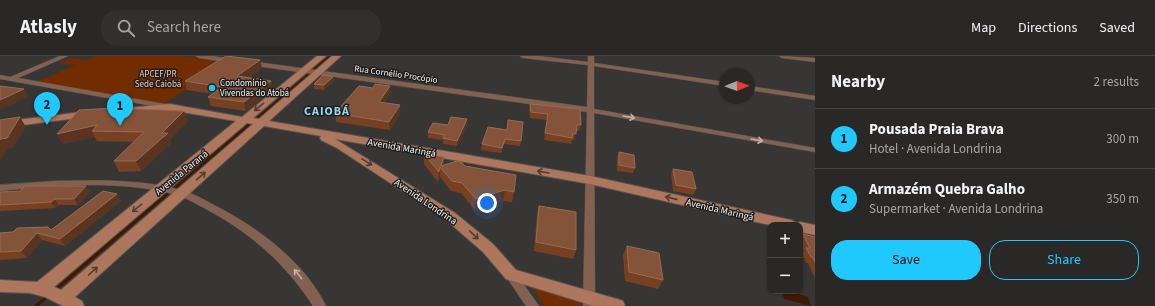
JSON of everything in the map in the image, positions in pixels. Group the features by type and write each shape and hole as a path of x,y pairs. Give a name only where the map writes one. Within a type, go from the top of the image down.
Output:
{"street":[{"path":"0,83 65,56"},
{"path":"199,56 236,61"},
{"name":"Avenida Paraná","path":"67,300 181,193 261,123 311,72 322,56"},
{"name":"Avenida Paraná","path":"41,289 244,120 311,72 338,56"},
{"path":"523,56 591,60 719,83"},
{"path":"782,56 815,60"},
{"path":"589,302 591,60"},
{"name":"Rua Cornélio Procópio","path":"244,62 590,110 815,150"},
{"name":"Avenida Maringá","path":"0,77 590,180 778,222"},
{"path":"755,89 815,98"},
{"path":"118,111 170,107"},
{"path":"0,125 97,113"},
{"name":"Avenida Londrina","path":"294,129 317,136 341,146 450,216 488,248 511,275 533,306"},
{"path":"341,146 345,141 354,139"},
{"path":"0,188 48,183 84,182 161,188 181,193 226,215 250,230 274,249 296,271 320,306"},
{"path":"803,228 815,230"},
{"path":"511,275 589,302 617,306"},
{"path":"0,286 41,289 67,300"}],"green space":[{"name":"APCEF/PR Sede Caiobá","path":"96,56 184,56 229,62 163,104 37,82 75,65 58,63 71,58 87,60"},
{"path":"532,287 581,302 581,306 544,306"}],"shaded area":[{"path":"783,294 798,294 808,297 811,306 784,299"}],"building":[{"path":"226,56 260,60 237,76 271,81 244,102 208,97 222,87 185,81"},
{"path":"323,75 333,77 324,85 314,84"},
{"path":"375,84 390,86 379,102 400,105 389,122 335,113 359,86 373,88"},
{"path":"0,86 24,89 0,100"},
{"path":"530,104 580,109 581,125 577,124 576,134 573,133 572,138 545,133 548,114 531,112"},
{"path":"116,108 184,111 162,133 168,133 136,161 114,161 144,132 92,131 97,125 57,134 79,110"},
{"path":"20,117 7,138 0,140 0,120"},
{"path":"451,117 467,119 457,141 443,138 445,135 428,132 433,123 448,125"},
{"path":"508,120 523,122 521,141 505,139 502,148 482,144 488,127 507,130"},
{"path":"619,152 634,155 635,168 619,165"},
{"path":"424,154 444,157 441,166 457,161 461,162 465,166 516,175 514,192 505,190 476,199 462,183 452,181 440,167 439,172"},
{"path":"673,169 692,172 696,189 676,185"},
{"path":"25,186 86,186 74,199 55,199 51,202 0,205 0,192 20,191"},
{"path":"103,191 117,194 60,239 37,233 21,251 0,252 0,233 13,232 17,228 48,227 51,230"},
{"path":"539,206 576,212 576,250 536,242"},
{"path":"803,234 815,237 815,262 806,248 810,248"},
{"path":"627,246 659,253 663,280 629,272"}],"waterway":[{"path":"255,120 330,56"},
{"path":"159,201 256,119"},
{"path":"54,291 160,200"},
{"path":"36,306 48,296"}],"place":[{"name":"Condomínio Vivendas do Atobá","path":"212,88"},
{"name":"Armazém Quebra Galho","path":"47,125"},
{"name":"Pousada Praia Brava","path":"120,126"}],"district":[{"name":"CAIOBÁ","path":"327,111"}]}
